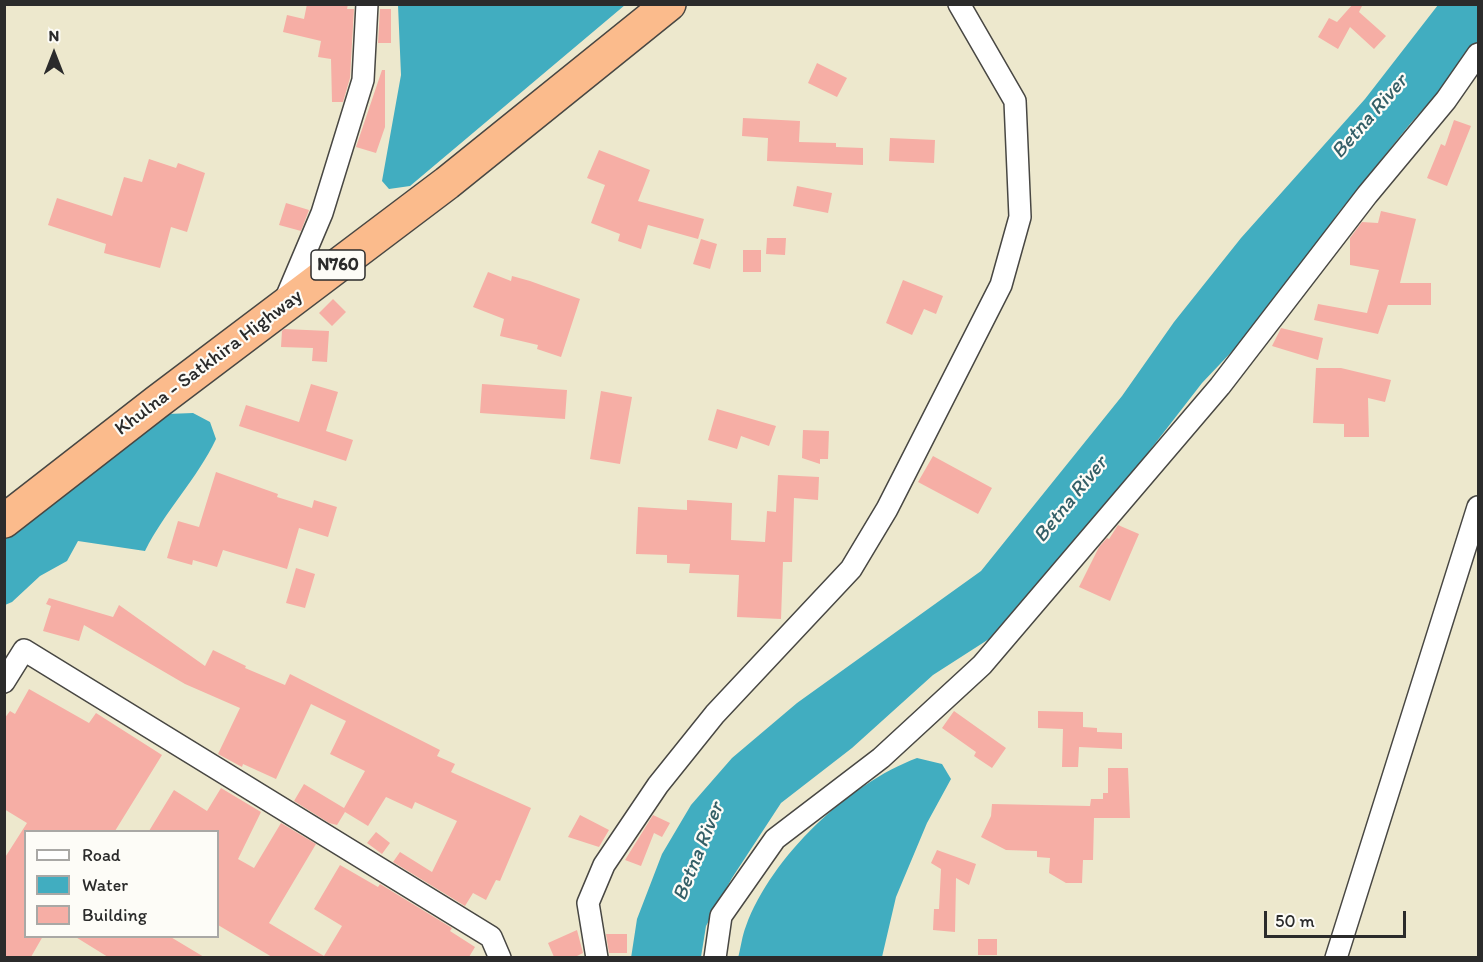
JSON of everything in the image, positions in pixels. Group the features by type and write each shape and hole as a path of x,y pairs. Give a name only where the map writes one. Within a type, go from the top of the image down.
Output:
{"highway":[{"name":"Khulna - Satkhira Highway","path":"4,521 447,183 669,4"}],"street":[{"path":"281,308 322,213 363,80 367,4"},
{"path":"597,957 588,903 604,865 658,785 715,714 851,569 887,509 1002,285 1020,217 1015,101 959,4"},
{"path":"715,957 721,916 775,839 881,758 982,665 1220,386 1367,195 1446,100 1479,54"},
{"path":"1336,957 1479,507"},
{"path":"4,682 24,650 491,937 500,957"}],"water":[{"path":"398,4 625,5 410,186 389,189 382,181 401,75"},
{"name":"Betna River","path":"1438,5 1478,5 1478,42 1466,61 1410,124 1339,212 1284,289 1239,344 1202,383 1140,463 989,639 933,675 852,748 781,803 732,878 706,926 701,957 631,958 637,919 662,854 691,805 732,758 797,703 981,571 1122,396 1174,322 1241,238 1365,99"},
{"path":"193,413 210,422 216,439 200,468 162,522 145,551 78,541 67,561 40,576 12,602 5,605 5,537 167,414"},
{"path":"917,758 942,764 951,779 927,823 896,897 882,957 738,958 745,930 758,900 793,849 839,804 865,785"}],"building":[{"path":"307,4 348,4 347,9 354,9 350,78 343,102 332,102 331,59 318,57 321,41 283,32 287,15 304,19"},
{"path":"1353,4 1363,4 1359,12 1386,36 1374,49 1350,27 1338,49 1318,37 1329,18 1337,22"},
{"path":"380,9 391,9 391,43 378,43"},
{"path":"817,63 847,78 837,97 808,83"},
{"path":"382,70 385,70 385,127 376,153 356,147"},
{"path":"743,118 800,121 799,142 836,143 836,147 863,148 863,165 767,161 768,138 742,136"},
{"path":"1454,120 1471,126 1447,186 1427,178 1441,144 1445,146"},
{"path":"890,138 935,140 934,163 889,161"},
{"path":"599,150 650,170 638,201 704,219 698,239 648,225 641,249 618,241 620,234 591,223 605,185 587,178"},
{"path":"149,159 176,168 178,163 205,173 187,232 171,227 160,268 104,253 106,244 48,225 57,198 112,216 124,177 142,182"},
{"path":"797,186 832,193 828,213 793,206"},
{"path":"286,203 309,210 301,231 279,225"},
{"path":"1381,211 1416,219 1400,283 1431,283 1431,305 1388,305 1378,334 1314,320 1318,304 1367,313 1379,270 1350,265 1350,238 1362,222 1378,223"},
{"path":"767,238 786,238 785,255 766,254"},
{"path":"701,239 717,244 710,269 693,264"},
{"path":"743,250 761,250 761,272 743,272"},
{"path":"488,272 511,281 512,276 530,281 580,299 561,357 537,349 538,345 500,336 504,319 473,307"},
{"path":"903,280 943,296 936,314 924,309 912,335 886,323"},
{"path":"333,299 346,312 332,326 319,313"},
{"path":"1281,328 1323,338 1318,360 1272,346"},
{"path":"284,329 329,331 327,362 312,361 313,348 281,347"},
{"path":"1316,368 1341,368 1391,380 1385,402 1368,398 1369,437 1344,437 1344,424 1313,423"},
{"path":"311,384 338,392 326,431 353,440 346,461 239,426 246,405 299,422"},
{"path":"482,384 567,390 565,419 480,413"},
{"path":"601,391 632,397 620,464 590,459"},
{"path":"717,409 776,426 769,446 741,436 737,449 708,440"},
{"path":"803,430 829,431 828,459 820,459 820,464 802,458"},
{"path":"933,456 992,488 978,514 918,482"},
{"path":"216,472 278,494 277,497 312,508 314,500 337,507 328,537 299,528 287,569 223,550 217,567 193,560 192,565 167,558 178,521 199,527"},
{"path":"778,475 819,477 818,500 794,498 792,562 783,562 781,619 737,617 739,575 689,573 690,564 667,563 667,555 636,554 638,507 687,510 687,500 732,503 731,540 765,542 767,511 776,512"},
{"path":"1118,525 1139,534 1110,601 1079,587 1099,547 1107,538 1109,539"},
{"path":"296,568 315,574 305,608 286,603"},
{"path":"49,598 113,617 119,605 205,666 213,650 246,666 245,668 285,685 290,674 440,750 437,756 455,764 451,772 531,808 500,881 496,880 486,900 473,893 465,906 393,862 400,852 432,872 457,821 415,802 412,809 386,797 368,826 345,812 337,825 329,823 294,801 304,784 344,808 365,771 330,754 346,721 311,704 276,779 243,764 242,767 218,754 240,708 185,684 84,625 79,641 43,631 51,606 46,604"},
{"path":"29,689 89,723 96,713 162,755 116,830 24,830 24,938 42,938 31,957 4,957 4,859 27,823 4,809 4,719 10,711 15,714"},
{"path":"954,711 1006,748 992,768 974,756 976,752 942,728"},
{"path":"1038,711 1083,712 1083,727 1097,728 1097,732 1122,733 1122,749 1079,747 1078,767 1062,767 1063,729 1038,728"},
{"path":"1108,768 1128,768 1130,818 1094,818 1093,860 1083,860 1082,883 1066,883 1049,873 1050,858 1037,857 1037,851 1006,850 981,837 991,816 992,804 1090,806 1091,799 1103,799 1103,793 1108,793"},
{"path":"221,788 261,812 238,859 254,868 281,823 316,844 269,923 324,956 342,926 314,909 340,865 378,887 380,884 452,928 450,931 475,947 469,957 272,957 219,926 219,830 150,830 174,790 207,811"},
{"path":"580,815 609,830 599,847 568,837"},
{"path":"653,815 670,823 662,837 654,833 641,866 625,860"},
{"path":"376,832 390,843 382,854 367,843"},
{"path":"937,850 976,864 969,885 956,878 955,932 933,930 934,909 939,909 941,869 931,863"},
{"path":"577,930 583,953 575,957 554,957 548,943"},
{"path":"606,934 627,934 627,953 609,953"},
{"path":"77,938 172,938 204,957 108,957"},
{"path":"978,939 997,939 997,955 978,955"}]}
